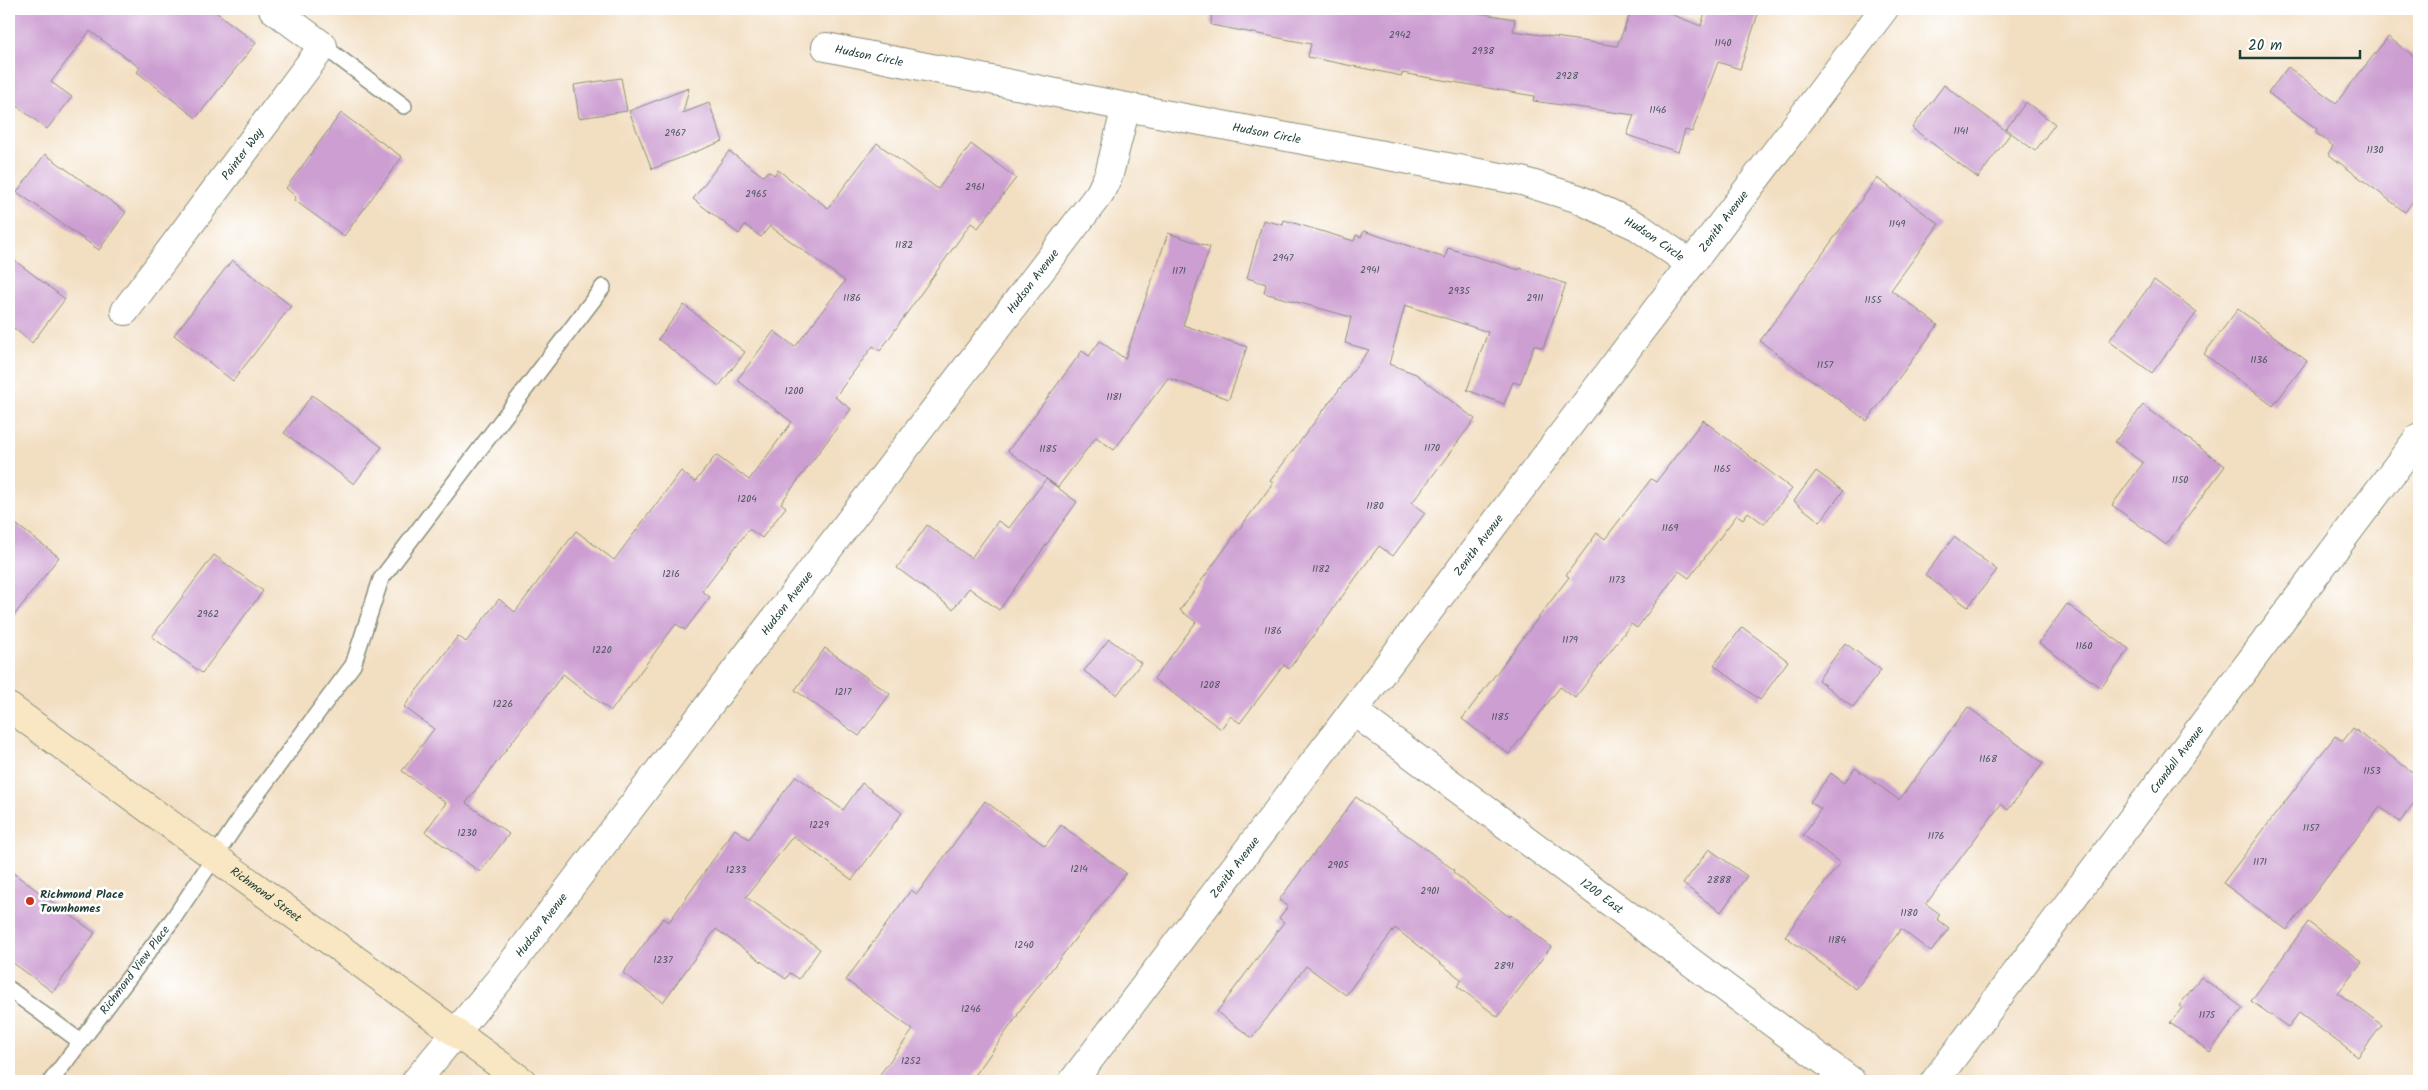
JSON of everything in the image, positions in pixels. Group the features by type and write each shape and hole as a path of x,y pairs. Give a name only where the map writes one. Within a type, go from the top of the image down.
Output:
{"main road":[{"name":"Richmond Street","path":"9,707 522,1081"}],"street":[{"path":"274,9 324,46"},
{"name":"Zenith Avenue","path":"1073,1081 1884,9"},
{"name":"Painter Way","path":"125,311 324,46"},
{"name":"Hudson Circle","path":"826,47 1126,107 1522,181 1576,198 1637,226 1691,264"},
{"name":"Hudson Avenue","path":"416,1081 500,979 1100,193 1109,174 1126,107"},
{"name":"Crandall Avenue","path":"1935,1081 2419,437"},
{"name":"1200 East","path":"1353,711 1851,1081"}],"lane":[{"path":"324,46 404,106"},
{"name":"Richmond View Place","path":"51,1081 172,919 252,801 353,664 381,579 603,287"},
{"path":"9,989 81,1042"}],"building":[{"path":"9,9 212,9 256,43 196,118 137,72 140,68 90,31 51,82 72,97 47,129 9,100"},
{"path":"1212,9 1454,9 1515,19 1513,31 1617,46 1632,9 1658,9 1701,26 1706,9 1741,9 1758,14 1740,69 1718,62 1692,132 1685,130 1678,152 1627,135 1634,115 1533,101 1534,96 1402,73 1402,76 1308,57 1311,44 1211,25"},
{"path":"2388,37 2419,60 2419,193 2405,212 2328,154 2333,146 2315,132 2317,129 2268,93 2288,67 2336,103"},
{"path":"621,78 627,111 579,118 574,85"},
{"path":"1944,85 2010,134 1978,178 1912,128"},
{"path":"689,88 683,113 709,103 723,141 652,169 629,111"},
{"path":"2026,102 2055,124 2035,151 2006,129"},
{"path":"341,113 402,157 344,236 294,200 296,197 286,188"},
{"path":"877,143 938,189 971,144 1016,178 978,228 971,223 880,351 873,346 835,397 851,409 781,503 786,507 762,538 749,529 702,591 710,597 685,630 676,624 611,711 563,674 466,803 509,834 480,872 425,832 446,803 402,771 434,729 404,707 458,636 466,642 499,599 515,612 576,531 614,560 681,471 695,482 716,455 749,480 792,422 737,380 774,331 795,347 845,281 770,226 761,237 745,225 739,234 693,199 729,151 763,176 768,171 774,175 778,170 828,208"},
{"path":"45,154 126,212 99,250 17,192"},
{"path":"1877,178 1939,224 1891,290 1938,325 1867,421 1760,341"},
{"path":"1263,220 1283,225 1284,220 1354,241 1356,235 1361,237 1364,231 1445,258 1448,248 1519,270 1520,268 1566,284 1543,348 1534,345 1520,384 1513,382 1504,404 1467,390 1488,332 1405,305 1389,364 1416,374 1475,419 1412,503 1425,513 1393,556 1379,546 1289,669 1284,665 1240,723 1230,716 1221,729 1154,679 1196,622 1180,610 1273,483 1270,481 1369,350 1345,343 1351,317 1264,293 1266,284 1247,278"},
{"path":"1168,233 1210,247 1183,325 1247,347 1229,399 1168,378 1114,450 1096,437 1058,487 1008,451 1082,351 1089,356 1100,341 1125,359"},
{"path":"9,256 65,299 32,343 9,324"},
{"path":"232,260 291,306 233,381 174,335"},
{"path":"2154,280 2197,312 2152,373 2109,341"},
{"path":"684,305 745,352 719,386 658,339"},
{"path":"2238,309 2307,361 2273,406 2204,354"},
{"path":"312,395 382,447 354,484 284,433"},
{"path":"2143,405 2225,466 2166,545 2112,505 2143,463 2115,442"},
{"path":"1703,420 1792,489 1764,524 1748,512 1743,519 1737,515 1689,578 1679,571 1637,628 1631,624 1575,698 1560,687 1509,754 1462,719 1569,577 1566,575 1597,533 1605,539 1651,479 1656,482"},
{"path":"1816,471 1843,491 1820,522 1794,501"},
{"path":"1046,479 1077,502 999,610 969,588 953,609 897,568 927,525 971,558 998,521 1009,528"},
{"path":"9,519 59,557 9,622"},
{"path":"1954,537 1997,570 1968,607 1925,575"},
{"path":"214,555 263,591 202,673 152,637"},
{"path":"2067,604 2129,649 2101,688 2039,643"},
{"path":"1742,627 1788,661 1760,700 1714,665"},
{"path":"1109,639 1141,663 1117,695 1084,671"},
{"path":"1845,643 1881,670 1853,707 1818,680"},
{"path":"825,648 890,694 859,736 795,690"},
{"path":"1968,707 2043,763 2008,810 2001,804 1926,904 1940,914 1937,919 1949,928 1931,952 1901,929 1856,989 1785,936 1840,863 1803,835 1821,809 1810,802 1831,773 1844,783 1855,768 1899,800"},
{"path":"2353,728 2419,777 2419,796 2400,822 2380,807 2287,930 2223,883 2335,736 2343,741"},
{"path":"796,776 843,810 862,783 902,813 852,880 793,836 746,897 820,949 799,979 790,973 786,979 716,929 663,1002 623,973 663,918 669,922 735,829 749,839"},
{"path":"1356,797 1454,870 1453,872 1509,917 1511,915 1551,947 1498,1017 1457,986 1462,980 1395,928 1346,995 1306,966 1252,1038 1217,1012 1284,922 1279,918 1288,906 1279,900"},
{"path":"985,801 1045,846 1061,825 1126,873 1017,1014 971,1081 875,1081 913,1030 846,980 911,890 917,894"},
{"path":"1709,849 1747,876 1721,912 1683,884"},
{"name":"Richmond Place Townhomes","path":"9,870 95,933 53,992 9,960"},
{"path":"2308,922 2362,962 2338,993 2382,1025 2358,1057 2299,1013 2288,1027 2251,1001"},
{"path":"2201,977 2243,1008 2210,1052 2170,1023 2182,1008 2179,1006"}],"place":[{"name":"Richmond Place Townhomes","path":"30,901"}]}
